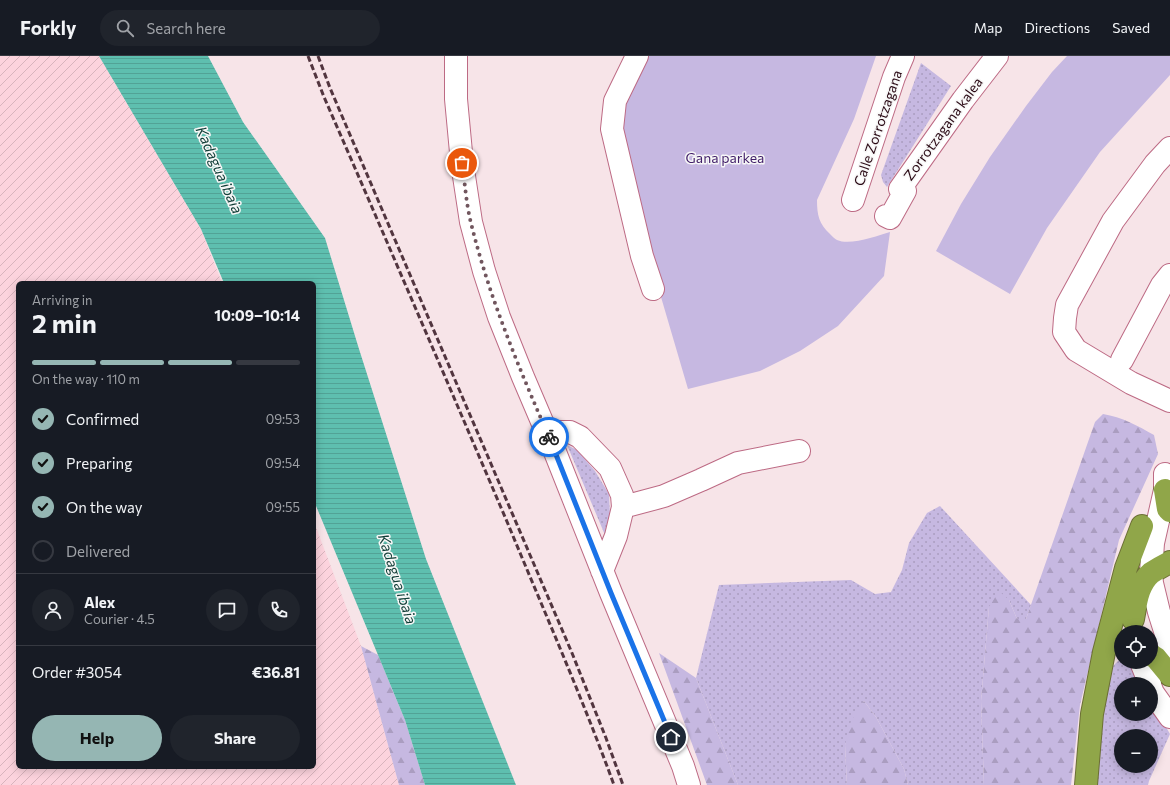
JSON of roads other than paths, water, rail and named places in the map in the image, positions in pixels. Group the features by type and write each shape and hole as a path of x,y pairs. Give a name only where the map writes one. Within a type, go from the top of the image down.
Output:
{"highway":[{"path":"1167,476 1168,509 1170,511"},
{"path":"1086,785 1092,714 1102,665 1113,615 1126,568 1142,526"},
{"path":"1133,625 1136,598 1144,581 1151,573 1170,562"},
{"path":"1102,665 1114,654"},
{"path":"1158,660 1170,674"}],"street":[{"path":"456,56 456,99 462,163 471,222 484,271 499,316 683,766 689,785"},
{"path":"637,56 615,101 612,130 642,256 653,289"},
{"name":"Calle Zorrotzagana","path":"853,200 894,77 903,56"},
{"name":"Zorrotzagana kalea","path":"886,216 890,218 905,191 900,188 963,100 997,56"},
{"path":"1170,148 1155,164 1113,221 1067,305 1064,332 1076,350 1131,382 1170,401"},
{"path":"1122,360 1162,285 1170,275"},
{"path":"548,436 560,432 570,432 580,437 610,468 622,495 623,507 616,536 602,571"},
{"path":"623,507 664,496 738,463 799,451"},
{"path":"1133,625 1131,583 1142,526 1167,476"},
{"path":"1167,476 1153,543 1151,573 1157,604 1170,647"},
{"path":"1158,700 1170,717"}],"water":[{"name":"Kadagua ibaia","path":"99,56 208,56 243,122 325,238 426,559 516,785 425,785 405,720 316,506 316,281 223,281 201,229"}],"railway":[{"path":"308,56 324,97 508,524 576,687 614,785"},
{"path":"318,56 330,88 572,653 623,785"}],"park label":[{"name":"Gana parkea","path":"725,158"}]}
